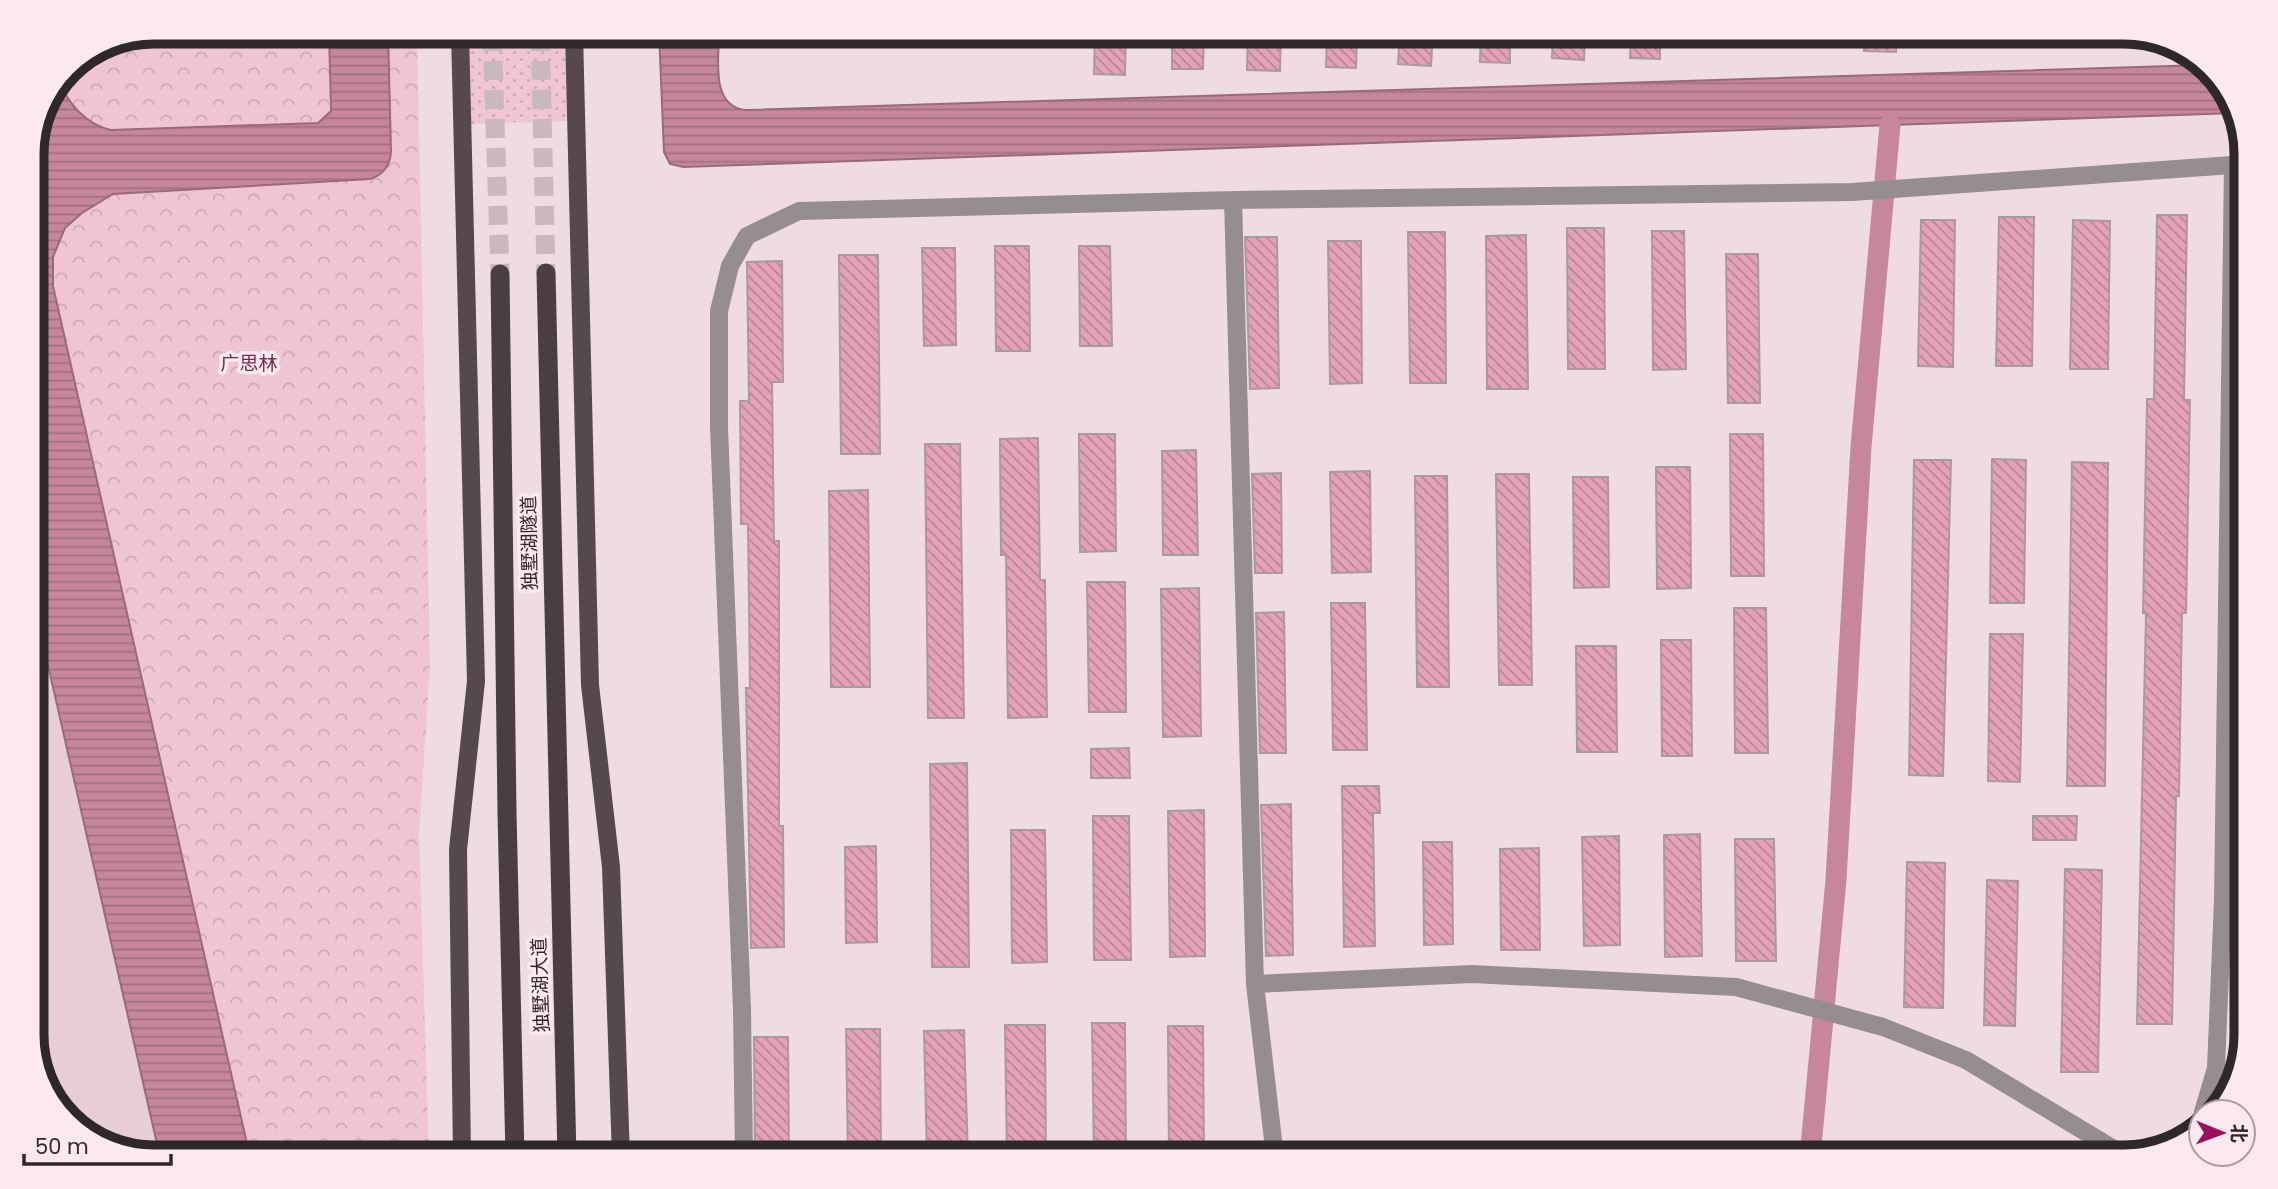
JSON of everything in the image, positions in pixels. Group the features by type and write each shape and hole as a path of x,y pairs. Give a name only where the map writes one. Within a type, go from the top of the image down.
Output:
{"highway":[{"name":"独墅湖隧道","path":"500,274 507,813"},
{"name":"独墅湖隧道","path":"546,274 557,812"},
{"name":"独墅湖大道","path":"557,812 567,1145"},
{"name":"独墅湖大道","path":"507,813 515,1145"}],"main road":[{"path":"460,44 476,681 458,850 462,1145"},
{"path":"574,44 590,685 611,867 621,1145"}],"street":[{"path":"744,1145 742,1009 719,427 719,312 730,266 747,236 799,211 1233,200 1852,192 2234,164"},
{"path":"1233,200 1255,984 1274,1145"},
{"path":"2207,1098 2217,1068 2234,424"},
{"path":"1255,984 1472,974 1736,988 1883,1027 1966,1060 2107,1145"}],"shaded area":[{"path":"329,44 388,44 391,152 387,165 375,177 113,194 82,213 65,228 53,257 53,286 247,1145 157,1145 44,648 44,147 52,112 64,90 73,105 86,118 111,130 318,123 331,111"},
{"path":"660,44 719,44 721,90 726,100 734,107 745,110 2190,65 2207,81 2226,113 683,167 670,164 664,152"},
{"path":"44,648 157,1145 118,1139 81,1118 55,1084 46,1057"}],"green space":[{"path":"329,44 329,116 318,123 111,130 94,124 72,103 65,89 76,76 93,62 132,46"},
{"name":"广思林","path":"388,44 417,44 430,666 419,833 429,1145 247,1145 53,286 53,257 65,228 82,213 113,194 376,177 390,158"},
{"path":"469,44 565,44 568,121 471,124"}],"building":[{"path":"1095,44 1126,44 1125,75 1094,74"},
{"path":"1172,44 1204,44 1203,69 1172,69"},
{"path":"1248,44 1281,44 1280,71 1247,70"},
{"path":"1327,44 1357,44 1356,68 1326,67"},
{"path":"1399,44 1432,44 1431,66 1398,64"},
{"path":"1481,44 1510,44 1510,63 1480,62"},
{"path":"1553,44 1585,44 1584,60 1552,58"},
{"path":"1631,44 1660,44 1660,59 1630,58"},
{"path":"1864,44 1896,44 1896,52 1864,51"},
{"path":"1998,44 2046,44 2046,46"},
{"path":"2157,215 2187,215 2184,400 2190,400 2186,613 2182,613 2172,1024 2137,1024 2146,613 2143,613 2147,399 2154,399"},
{"path":"1999,217 2034,217 2032,366 1996,366"},
{"path":"1921,220 1955,220 1953,367 1918,366"},
{"path":"2073,220 2110,221 2108,369 2070,369"},
{"path":"1567,228 1604,228 1605,369 1568,369"},
{"path":"1652,231 1684,231 1686,369 1653,370"},
{"path":"1408,232 1445,232 1446,383 1410,383"},
{"path":"1526,235 1528,389 1487,389 1486,236"},
{"path":"1245,237 1277,237 1279,388 1250,389"},
{"path":"1328,241 1361,241 1362,383 1330,384"},
{"path":"995,246 1029,246 1030,351 996,351"},
{"path":"1079,246 1110,246 1112,346 1080,346"},
{"path":"922,248 955,248 956,345 924,346"},
{"path":"1726,254 1758,254 1760,403 1728,403"},
{"path":"839,255 878,255 880,454 841,454"},
{"path":"782,261 783,382 772,382 774,541 779,541 779,826 783,826 784,947 751,948 746,688 750,688 748,524 741,524 740,401 749,401 747,262"},
{"path":"1079,434 1115,434 1116,551 1080,552"},
{"path":"1730,434 1763,434 1764,576 1731,576"},
{"path":"1038,438 1040,580 1045,580 1047,717 1008,718 1006,555 1001,555 1000,439"},
{"path":"925,444 960,444 964,718 928,718"},
{"path":"1196,450 1198,555 1163,555 1162,451"},
{"path":"1992,459 2026,460 2024,603 1990,603"},
{"path":"1914,460 1951,460 1943,776 1909,775"},
{"path":"2072,462 2108,463 2105,786 2067,786"},
{"path":"1656,467 1690,467 1691,588 1657,589"},
{"path":"1370,471 1371,572 1332,573 1330,472"},
{"path":"1281,473 1282,573 1255,573 1252,474"},
{"path":"1496,474 1529,474 1532,685 1499,685"},
{"path":"1415,476 1447,476 1449,687 1417,687"},
{"path":"1573,477 1608,477 1609,587 1574,588"},
{"path":"868,490 870,687 831,687 829,491"},
{"path":"1087,582 1125,582 1126,712 1089,712"},
{"path":"1199,588 1201,736 1163,737 1161,589"},
{"path":"1331,603 1365,603 1367,750 1333,750"},
{"path":"1734,608 1766,608 1768,753 1735,753"},
{"path":"1284,612 1286,753 1260,753 1256,613"},
{"path":"1990,634 2023,634 2020,782 1988,781"},
{"path":"1661,640 1691,640 1692,756 1662,756"},
{"path":"1576,646 1616,646 1617,752 1577,752"},
{"path":"1129,748 1130,778 1091,778 1091,749"},
{"path":"967,763 969,967 932,967 930,764"},
{"path":"1342,786 1379,786 1380,813 1373,813 1375,946 1344,947"},
{"path":"1291,804 1293,955 1266,956 1261,805"},
{"path":"1204,810 1205,956 1170,957 1168,811"},
{"path":"1093,816 1129,816 1131,960 1094,960"},
{"path":"2033,816 2077,816 2076,840 2033,840"},
{"path":"1011,830 1045,830 1047,962 1012,963"},
{"path":"1700,834 1702,956 1665,957 1664,835"},
{"path":"1619,836 1620,945 1584,946 1582,837"},
{"path":"1735,839 1774,839 1776,961 1736,961"},
{"path":"1423,842 1452,842 1453,944 1424,945"},
{"path":"876,846 877,942 846,943 845,847"},
{"path":"1539,848 1540,950 1501,950 1500,849"},
{"path":"1907,862 1945,863 1943,1008 1904,1007"},
{"path":"2065,869 2102,870 2098,1072 2061,1072"},
{"path":"1987,880 2018,881 2015,1026 1984,1025"},
{"path":"1092,1023 1125,1023 1126,1145 1094,1145"},
{"path":"1005,1025 1045,1025 1046,1145 1007,1145"},
{"path":"1168,1026 1203,1026 1204,1145 1169,1145"},
{"path":"846,1029 880,1029 881,1145 848,1145"},
{"path":"964,1030 968,1145 927,1145 924,1031"},
{"path":"754,1037 788,1037 789,1145 755,1145"}],"waterway":[{"path":"1811,1145 1836,880 1861,447 1890,125"}],"tunnel":[{"path":"492,44 500,274"},
{"path":"540,44 546,273"}]}
